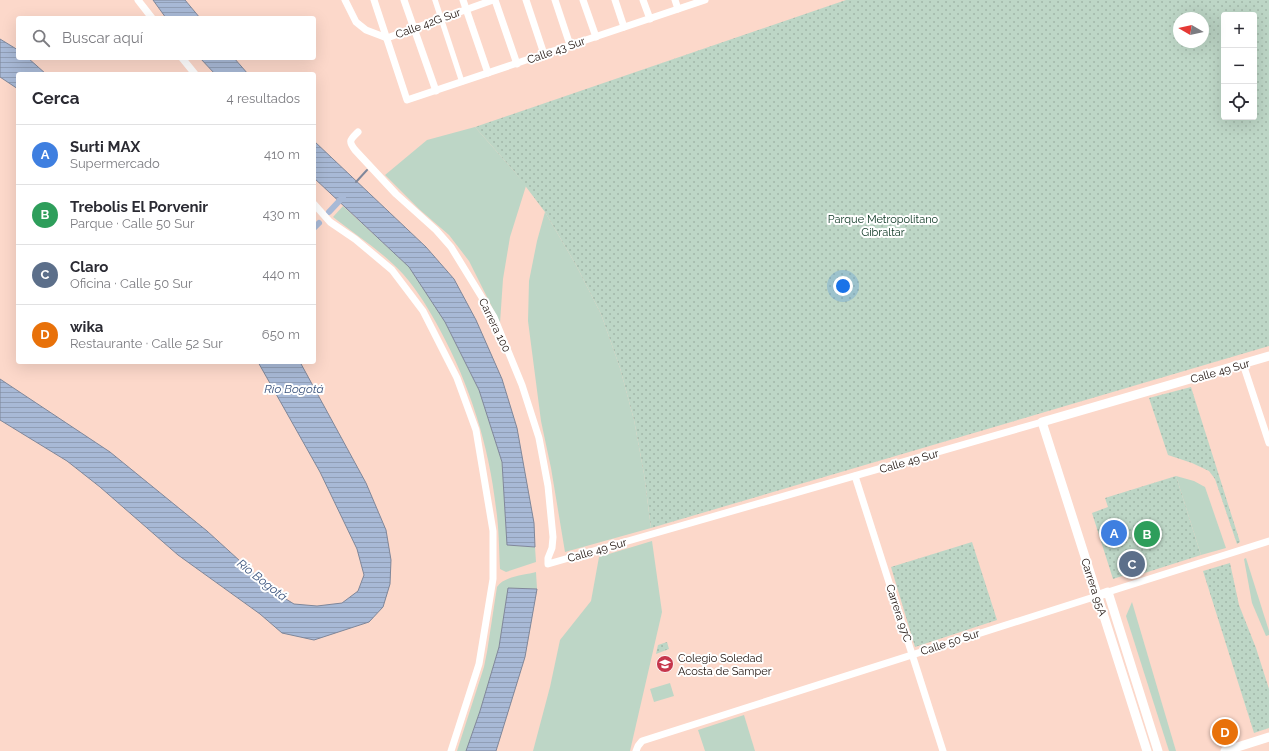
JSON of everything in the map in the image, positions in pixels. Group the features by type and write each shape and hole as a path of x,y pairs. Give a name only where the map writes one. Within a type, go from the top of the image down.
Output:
{"street":[{"path":"138,0 150,16"},
{"path":"345,0 356,22 366,30 386,38"},
{"path":"374,0 386,38"},
{"path":"404,0 436,91"},
{"path":"435,0 462,82"},
{"path":"463,0 488,73"},
{"path":"494,0 517,64"},
{"name":"Calle 42G Sur","path":"386,38 494,0"},
{"path":"526,0 544,54"},
{"path":"555,0 570,46"},
{"path":"584,0 596,37"},
{"path":"615,0 624,27"},
{"path":"643,0 650,19"},
{"path":"675,0 678,9"},
{"name":"Calle 43 Sur","path":"386,38 407,100 704,0"},
{"path":"184,60 193,72"},
{"name":"Carrera 100","path":"358,132 351,139 351,144 355,150 396,194 436,230 451,247 494,317 522,385 538,438 548,486 553,537 548,564"},
{"path":"316,206 330,222 355,239 392,270 423,311 457,378 476,430 493,531 493,579 479,664 451,751"},
{"name":"Calle 49 Sur","path":"548,564 1269,356"},
{"path":"1243,364 1269,443"},
{"name":"Carrera 95A","path":"1042,422 1147,751"},
{"name":"Carrera 97C","path":"855,476 943,751"},
{"name":"Calle 50 Sur","path":"636,751 642,741 1269,541"},
{"name":"Carrera 95A","path":"1108,592 1158,751"},
{"path":"1225,751 1269,737"}],"green space":[{"name":"Parque Metropolitano Gibraltar","path":"846,0 1269,0 1269,346 651,528 644,474 634,420 620,368 601,314 576,265 545,212 514,171 475,127"},
{"path":"475,127 526,186 510,237 503,279 500,323 469,261 449,235 419,209 385,175 427,140"},
{"path":"343,206 409,267 445,322 479,390 502,462 507,545 535,547 536,562 506,572 500,569 497,516 489,462 477,416 451,351 419,294 403,274 370,244 333,217"},
{"path":"545,212 576,265 601,314 620,368 634,420 644,474 651,528 565,552 551,468 541,421 528,321 529,281 537,241"},
{"path":"1191,387 1240,542 1237,544 1215,479 1209,471 1192,463 1168,455 1149,398"},
{"path":"1176,476 1194,481 1205,487 1226,548 1201,555"},
{"path":"1176,476 1201,555 1132,577 1131,573 1113,579 1092,513 1108,507 1105,498"},
{"path":"652,541 662,612 630,751 533,751 550,687 560,640 591,601 599,557"},
{"path":"972,542 997,620 915,647 891,567"},
{"path":"1246,558 1269,631 1269,635 1266,636 1252,603 1244,559"},
{"path":"1230,563 1239,605 1256,648 1269,689 1269,728 1254,733 1203,571"},
{"path":"536,572 537,589 508,588 499,647 480,711 466,751 457,751 484,667 497,587 504,580"},
{"path":"1132,602 1176,751 1169,751 1126,616"},
{"path":"667,642 669,649 656,654 658,645"},
{"path":"670,683 674,696 654,702 650,689"},
{"path":"744,715 755,751 705,751 698,730"}],"water":[{"path":"153,0 185,0 198,16 165,16"},
{"path":"0,39 16,49 16,60 30,60 44,72 16,72 16,88 0,77"},
{"path":"202,60 236,60 246,72 213,72"},
{"path":"316,143 426,247 454,279 476,320 502,379 517,428 534,523 535,547 507,545 502,462 479,390 445,322 409,267 316,180"},
{"name":"Rio Bogotá","path":"259,364 301,364 366,483 386,530 391,560 390,584 383,607 369,622 314,640 282,633 260,614 178,555 100,487 67,461 0,420 0,379 110,452 207,531 273,591 294,604 317,606 342,603 358,591 364,575 357,549 320,472"},
{"path":"508,588 537,589 525,657 496,751 466,751 480,711 499,647"}],"waterway":[{"path":"356,182 367,170"},
{"path":"329,212 343,197"},
{"path":"316,226 319,223"}],"place":[{"name":"Surti MAX","path":"1114,533"},
{"name":"Trebolis El Porvenir","path":"1147,534"},
{"name":"Claro","path":"1132,564"},
{"name":"Colegio Soledad Acosta de Samper","path":"665,664"},
{"name":"wika","path":"1225,732"}],"water label":[{"name":"Río Bogotá","path":"262,580"}]}
